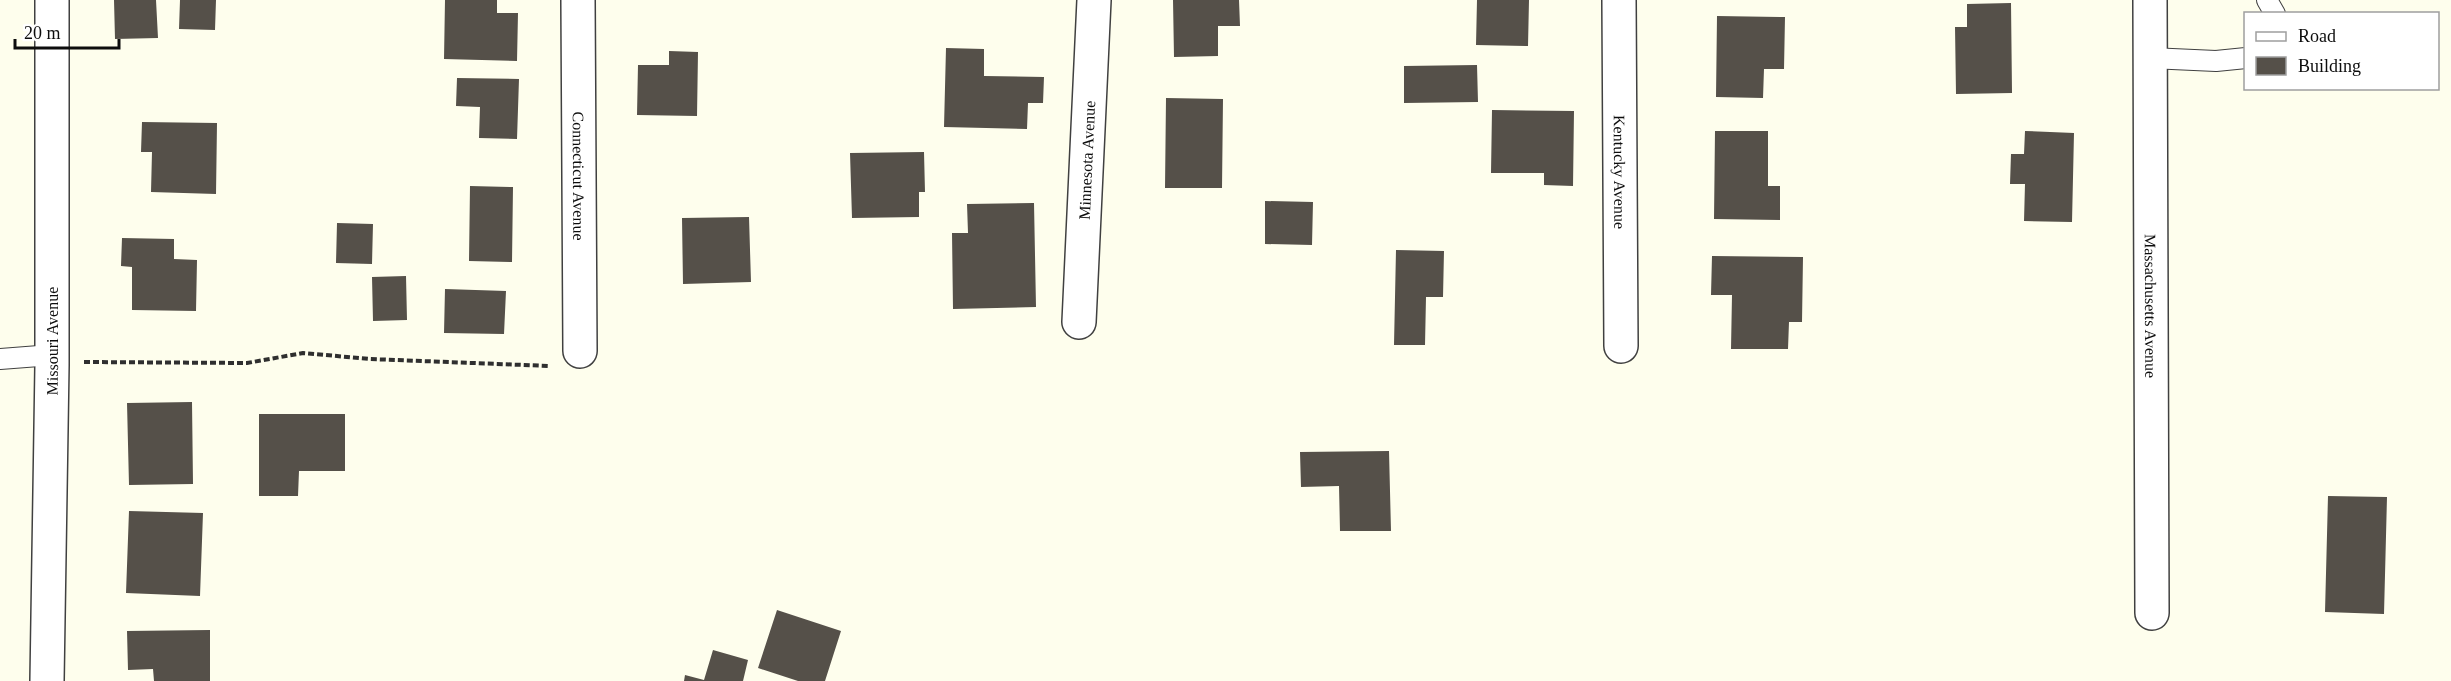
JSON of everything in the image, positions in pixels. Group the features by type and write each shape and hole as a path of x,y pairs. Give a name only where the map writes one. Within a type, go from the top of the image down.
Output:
{"street":[{"name":"Missouri Avenue","path":"47,681 52,355 52,0"},
{"name":"Connecticut Avenue","path":"578,0 580,351"},
{"name":"Minnesota Avenue","path":"1079,322 1094,0"},
{"name":"Kentucky Avenue","path":"1619,0 1621,346"},
{"name":"Massachusetts Avenue","path":"2150,0 2152,613"}],"lane":[{"path":"2150,58 2217,61 2244,58"},
{"path":"0,359 52,355"}],"path":[{"path":"52,355 87,363 143,364 247,363 303,353 369,359 554,367 580,351"}],"building":[{"path":"114,0 156,0 158,38 115,39"},
{"path":"180,0 216,0 215,30 179,29"},
{"path":"445,0 497,0 497,13 518,13 517,61 444,59"},
{"path":"1173,0 1239,0 1240,26 1218,26 1218,56 1174,57"},
{"path":"1477,0 1529,0 1528,46 1476,45"},
{"path":"2011,3 2012,93 1956,94 1955,27 1967,27 1967,4"},
{"path":"1717,16 1785,17 1784,69 1764,69 1763,98 1716,97"},
{"path":"946,48 984,49 984,76 1044,77 1043,103 1028,103 1027,129 944,127"},
{"path":"669,51 698,52 697,116 637,115 638,65 669,65"},
{"path":"1477,65 1478,102 1404,103 1404,66"},
{"path":"457,78 519,79 517,139 479,138 480,107 456,106"},
{"path":"1166,98 1223,99 1222,188 1165,188"},
{"path":"1492,110 1574,111 1573,186 1544,185 1544,173 1491,173"},
{"path":"142,122 217,123 216,194 151,192 152,152 141,152"},
{"path":"1715,131 1768,131 1768,186 1780,186 1780,220 1714,219"},
{"path":"2025,131 2074,133 2072,222 2024,221 2025,184 2010,184 2011,154 2024,154"},
{"path":"924,152 925,192 919,192 919,217 852,218 850,153"},
{"path":"470,186 513,187 512,262 469,261"},
{"path":"1265,201 1313,202 1312,245 1265,244"},
{"path":"1034,203 1036,307 953,309 952,233 968,233 967,204"},
{"path":"749,217 751,282 683,284 682,218"},
{"path":"337,223 373,224 372,264 336,263"},
{"path":"122,238 174,239 174,259 197,260 196,311 132,310 132,267 121,266"},
{"path":"1396,250 1444,251 1443,297 1426,297 1425,345 1394,345"},
{"path":"1712,256 1803,257 1802,322 1789,322 1788,349 1731,349 1732,295 1711,295"},
{"path":"406,276 407,320 373,321 372,277"},
{"path":"445,289 506,291 504,334 444,333"},
{"path":"192,402 193,484 129,485 127,403"},
{"path":"259,414 345,414 345,471 299,471 298,496 259,496"},
{"path":"1389,451 1391,531 1340,531 1339,486 1301,487 1300,452"},
{"path":"2328,496 2387,497 2384,614 2325,612"},
{"path":"129,511 203,513 200,596 126,593"},
{"path":"777,610 841,631 825,681 798,681 758,668"},
{"path":"210,630 210,681 154,681 153,669 128,670 127,631"},
{"path":"713,650 748,660 743,681 684,681 685,675 704,680"}]}
